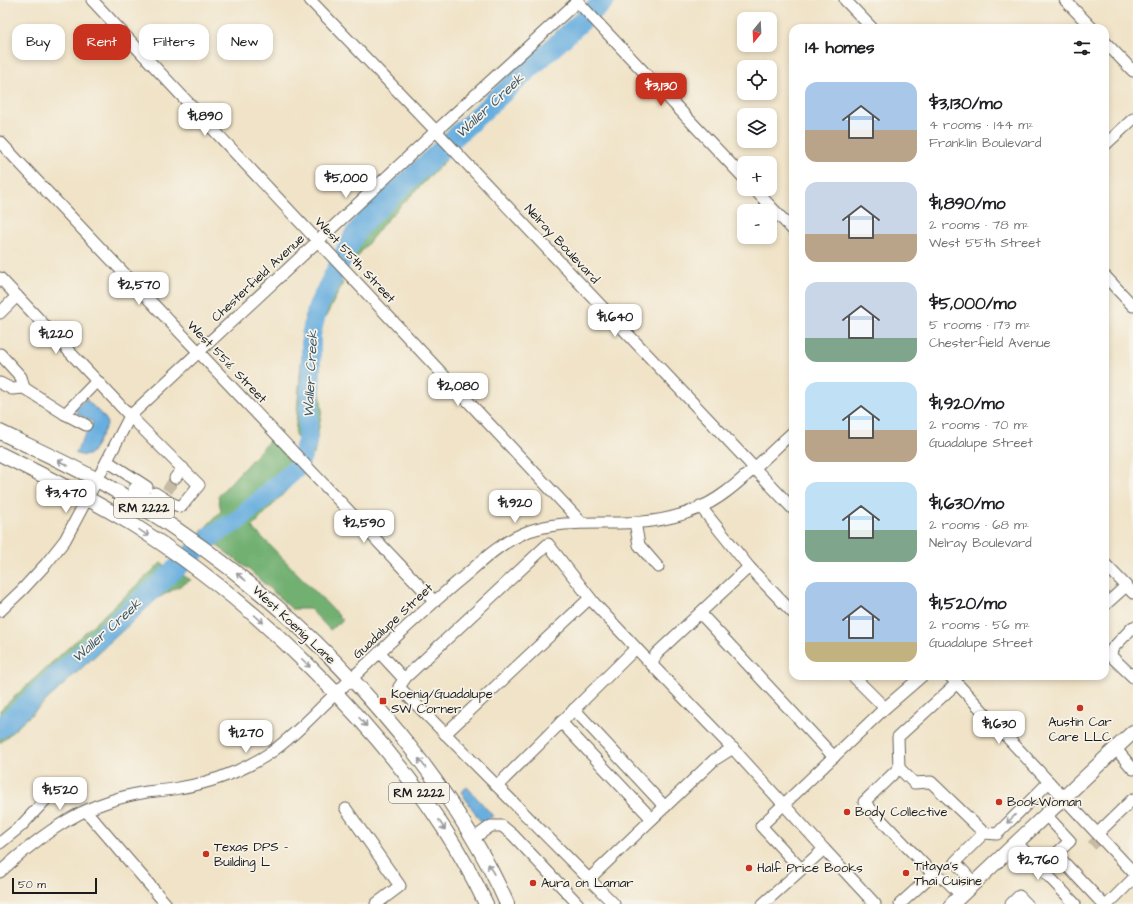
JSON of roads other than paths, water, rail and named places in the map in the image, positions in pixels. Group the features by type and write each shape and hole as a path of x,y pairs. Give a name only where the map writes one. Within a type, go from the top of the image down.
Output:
{"main road":[{"name":"West Koenig Lane","path":"0,432 97,480 153,497 189,539 261,592 286,615 352,679 377,706 429,772 474,838 494,873 508,904"},
{"name":"West Koenig Lane","path":"0,454 87,498 133,525 224,589 273,631 336,694 391,756 413,784 457,849 476,882 486,904"},
{"path":"956,901 1133,733"}],"street":[{"name":"West 55th Street","path":"92,0 581,522"},
{"name":"Nelray Boulevard","path":"310,0 436,131 789,505"},
{"name":"Chesterfield Avenue","path":"0,611 46,564 65,540 130,416 577,0"},
{"path":"577,0 586,12 737,171"},
{"path":"845,0 868,24"},
{"path":"1065,0 1088,24"},
{"path":"1109,46 1133,71"},
{"path":"1109,140 1133,119"},
{"name":"West 55½ Street","path":"0,142 434,601"},
{"path":"761,196 789,226"},
{"path":"0,278 130,416 199,485 181,507 153,497 107,461"},
{"path":"1109,280 1133,306"},
{"path":"0,313 17,296"},
{"path":"0,354 21,377 24,388"},
{"path":"65,414 97,381"},
{"path":"0,383 12,389 24,388 65,414 86,425"},
{"name":"Guadalupe Street","path":"0,872 46,833 76,816 108,801 143,793 178,789 209,782 236,772 268,755 294,733 434,601 494,551 511,539 525,532 540,528 581,522 635,522 668,519 683,514 726,492 789,436"},
{"path":"175,478 183,468"},
{"path":"700,506 749,567 789,609"},
{"path":"635,522 639,545 658,567"},
{"path":"540,528 548,544 590,598 652,665 733,748 875,904"},
{"path":"548,544 404,679 399,687 614,904"},
{"path":"652,665 656,654 749,567"},
{"path":"1109,568 1130,589 1109,602"},
{"path":"445,734 590,598"},
{"path":"700,613 834,756"},
{"path":"1133,627 1112,649 1111,656 1133,677"},
{"path":"497,786 636,648"},
{"path":"380,653 404,679"},
{"path":"857,680 885,708"},
{"path":"802,869 761,826 885,708 917,680"},
{"path":"1049,782 996,834 984,833 931,782 914,783 899,768 898,737 954,680 1088,823 1095,835 1133,872"},
{"path":"574,709 665,806"},
{"path":"561,722 652,819"},
{"path":"589,879 714,760 733,748"},
{"path":"1116,749 1133,769"},
{"path":"899,768 864,802 933,874 947,880 956,901"},
{"path":"0,843 21,826 48,797"},
{"path":"1095,835 1133,799"},
{"path":"346,809 400,886 376,904"},
{"path":"86,811 166,904"},
{"path":"1042,869 1070,840 1046,815"},
{"path":"474,838 491,826 502,826 513,835 578,904"},
{"path":"974,883 954,862 984,833"},
{"path":"1017,843 1075,904"},
{"path":"1101,848 1115,853"},
{"path":"763,904 824,849"},
{"path":"1056,854 1103,904"},
{"path":"947,880 960,868"},
{"path":"900,904 933,874"},
{"path":"1108,904 1133,879"},
{"path":"1011,904 1019,896 1027,904"}],"water":[{"path":"86,399 106,419 107,425 93,450 88,455 80,455 75,453 93,422 78,414 75,409"},
{"path":"467,787 493,816 482,823 461,792"}],"waterway":[{"name":"Waller Creek","path":"0,728 214,534 237,521 298,467 307,442 311,374 311,335 318,306 353,237 364,222 605,0"}],"tunnel":[{"path":"167,491 175,478"},
{"path":"1092,838 1101,848"}],"place":[{"name":"Koenig/Guadalupe SW Corner","path":"383,701"},
{"name":"Austin Car Care LLC","path":"1080,708"},
{"name":"BookWoman","path":"999,802"},
{"name":"Body Collective","path":"847,812"},
{"name":"Texas DPS - Building L","path":"206,854"},
{"name":"Half Price Books","path":"749,868"},
{"name":"Titaya's Thai Cuisine","path":"906,873"},
{"name":"Aura on Lamar","path":"533,883"}]}
